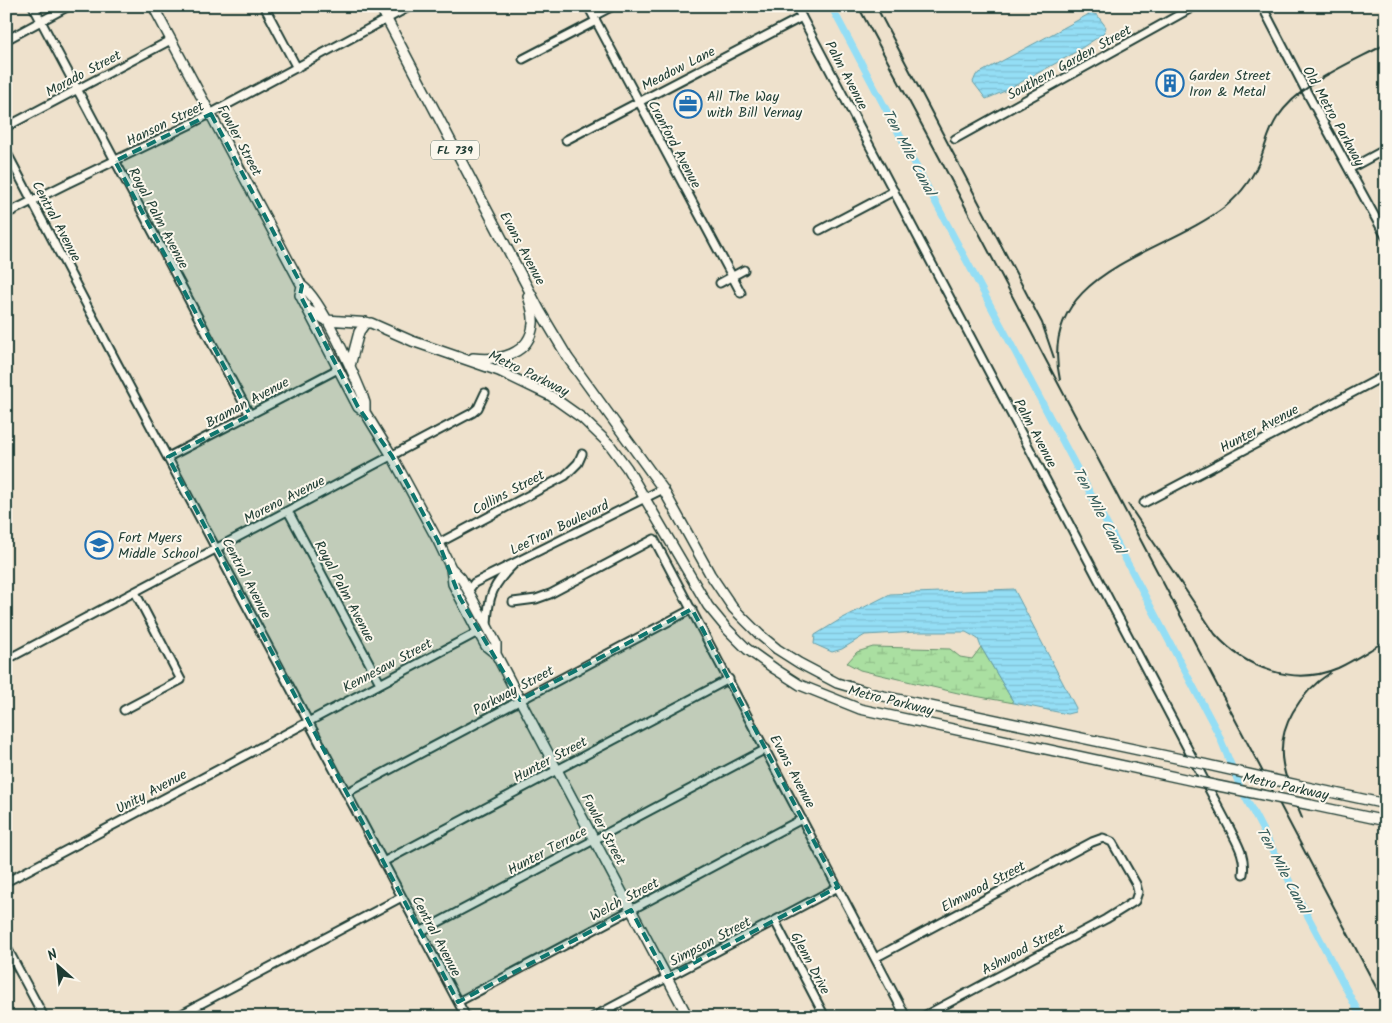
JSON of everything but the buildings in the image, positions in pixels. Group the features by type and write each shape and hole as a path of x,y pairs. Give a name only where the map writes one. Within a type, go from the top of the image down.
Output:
{"main road":[{"name":"Fowler Street","path":"153,6 302,286 309,291 326,320 350,366 365,408 439,543 451,568 453,584 460,598 486,646 496,654 688,1017"},
{"name":"Evans Avenue","path":"380,6 540,311 568,358 663,489"},
{"path":"455,355 480,359 498,359 512,355 523,347 530,336 534,323 524,280"},
{"name":"Fowler Street","path":"302,286 300,296 358,407 365,408"},
{"path":"308,310 326,320"},
{"name":"Metro Parkway","path":"326,320 366,322 412,341 498,371 551,396 582,418 610,445 627,468 646,498 676,555 708,606 747,649 800,685 860,709 1386,821"},
{"path":"350,366 359,332 366,322"},
{"name":"Metro Parkway","path":"663,489 710,574 733,608 777,649 836,682 874,694 1383,804"},
{"name":"Fowler Street","path":"451,568 461,578 496,643 496,654"},
{"path":"460,598 468,590"}],"street":[{"name":"Royal Palm Avenue","path":"33,6 250,414"},
{"path":"6,40 68,6"},
{"path":"264,6 297,68"},
{"name":"Hanson Street","path":"6,214 210,114 411,6"},
{"name":"Cranford Avenue","path":"588,6 741,292"},
{"path":"524,59 595,19 613,6"},
{"name":"Palm Avenue","path":"796,6 1229,827 1242,854 1243,874"},
{"name":"Southern Garden Street","path":"955,139 1195,6"},
{"name":"Old Metro Parkway","path":"1265,7 1386,237"},
{"name":"Meadow Lane","path":"566,140 802,17"},
{"name":"Morado Street","path":"6,127 171,40"},
{"path":"1349,169 1386,148"},
{"name":"Central Avenue","path":"6,152 466,1017"},
{"path":"820,230 894,191"},
{"path":"720,283 744,270"},
{"name":"Braman Avenue","path":"168,457 338,369"},
{"name":"Hunter Avenue","path":"1144,503 1386,375"},
{"name":"Moreno Avenue","path":"6,660 472,413 478,408 485,393"},
{"name":"Collins Street","path":"439,543 565,476 578,462 582,454"},
{"name":"LeeTran Boulevard","path":"468,590 474,583 520,559 663,489"},
{"name":"Royal Palm Avenue","path":"288,511 380,684"},
{"name":"Evans Avenue","path":"514,602 536,599 550,594 654,538 906,1017"},
{"path":"487,628 490,595 496,584 520,559"},
{"path":"124,710 181,680 135,592"},
{"name":"Parkway Street","path":"346,793 692,609"},
{"name":"Kennesaw Street","path":"308,721 478,632"},
{"name":"Hunter Street","path":"383,862 729,679"},
{"name":"Unity Avenue","path":"6,882 308,721"},
{"name":"Hunter Terrace","path":"420,932 766,749"},
{"name":"Welch Street","path":"458,1002 802,819"},
{"name":"Elmwood Street","path":"875,958 1092,842 1103,838 1112,842 1133,877 1138,892 1135,901"},
{"name":"Simpson Street","path":"593,1017 838,887"},
{"path":"176,1017 402,896"},
{"name":"Ashwood Street","path":"922,1017 1106,919 1135,901"},
{"name":"Glenn Drive","path":"775,921 825,1017"},
{"path":"6,946 44,1017"}],"highlighted area":[{"path":"211,114 302,286 300,295 358,407 392,456 438,541 460,598 520,700 692,609 838,887 667,977 631,910 458,1002 168,457 250,415 115,161"}],"green space":[{"path":"873,647 950,649 960,657 972,659 981,647 1014,703 958,693 860,670 847,663 857,652"}],"water":[{"path":"1091,13 1097,15 1106,27 1103,34 1069,56 1005,91 986,99 973,82 976,75"},
{"path":"1014,589 1076,708 1075,712 1067,714 1014,703 978,639 966,632 865,635 842,649 832,652 814,644 815,635 841,619 890,594"}],"waterway":[{"name":"Ten Mile Canal","path":"831,6 1218,733 1241,789 1361,1017"}],"railway":[{"path":"858,6 1386,1006"},
{"path":"876,6 1042,323 1054,358"},
{"path":"1060,380 1058,343 1067,314 1085,290 1110,271 1200,223 1226,206 1247,184 1258,164 1272,127 1287,106 1299,94 1326,75 1386,44"},
{"path":"1128,504 1215,634 1227,646 1256,665 1288,675 1321,673 1338,668 1382,643"},
{"path":"1302,818 1284,771 1283,737 1287,724 1301,700 1309,690 1330,673"}],"place":[{"name":"Garden Street Iron & Metal","path":"1170,83"},
{"name":"All The Way with Bill Vernay","path":"688,104"},
{"name":"Fort Myers Middle School","path":"99,545"}]}
